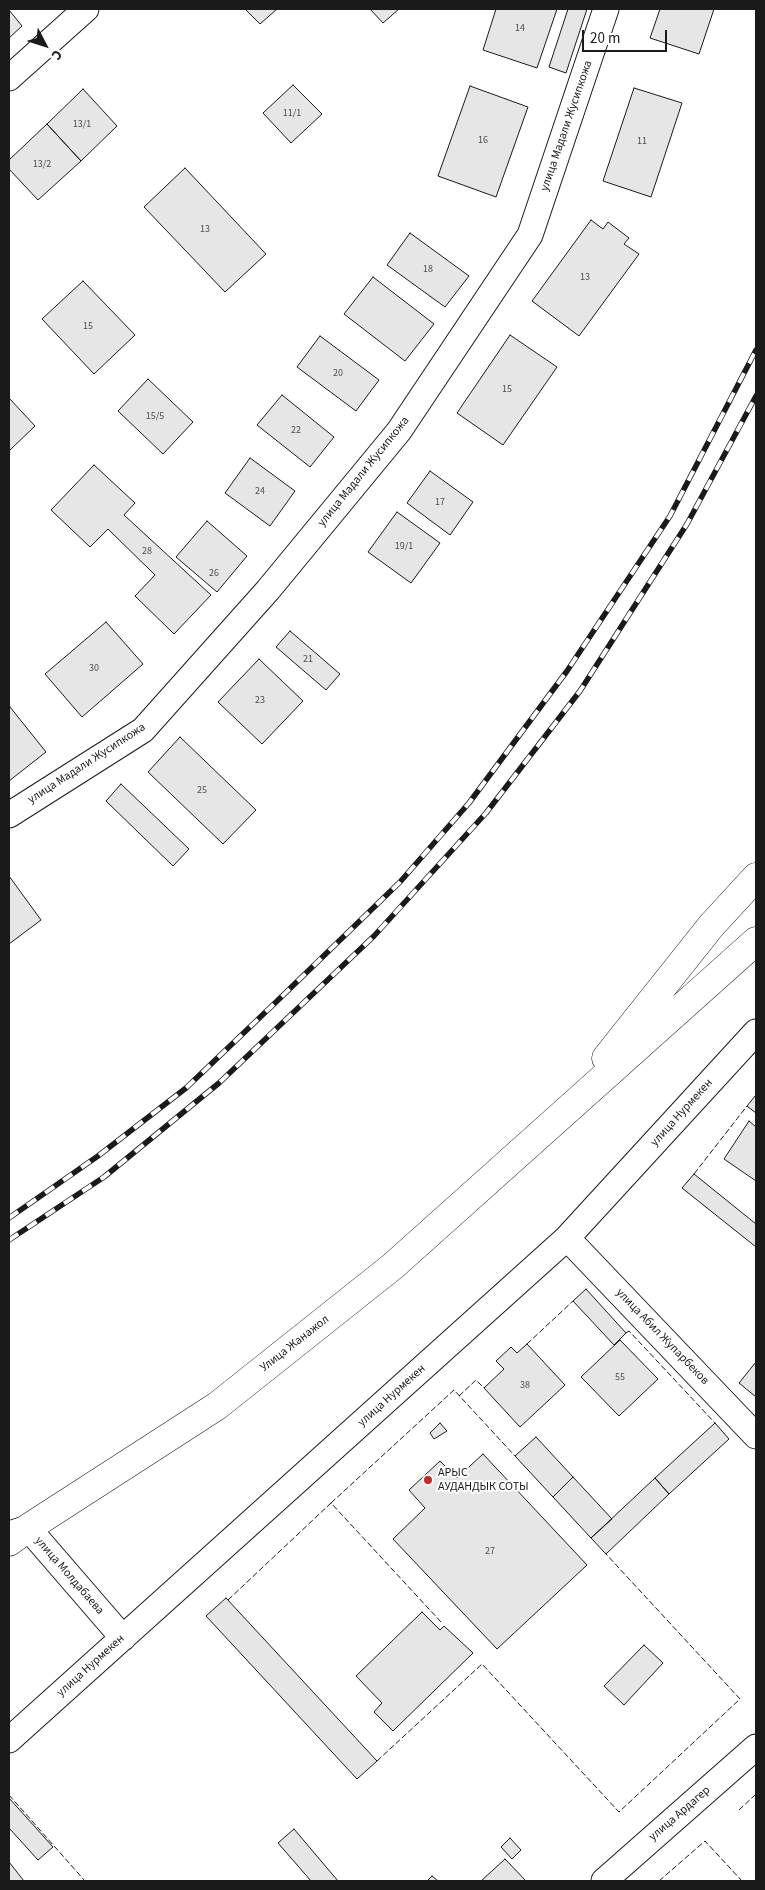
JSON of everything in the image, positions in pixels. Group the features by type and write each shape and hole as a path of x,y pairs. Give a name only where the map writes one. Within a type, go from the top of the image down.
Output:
{"main road":[{"path":"559,1116 711,926 756,877"},
{"path":"559,1116 756,941"},
{"name":"Улица Жанажол","path":"15,1535 217,1406 393,1266 559,1116"}],"street":[{"path":"9,78 86,9"},
{"name":"улица Мадали Жусипкожа","path":"9,815 144,730 268,590 399,431 530,235 606,9"},
{"name":"улица Нурмекен","path":"9,1740 567,1238 756,1032"},
{"name":"улица Абил Жупарбеков","path":"567,1238 756,1436"},
{"name":"улица Молдабаева","path":"15,1535 123,1638"},
{"name":"улица Ардагер","path":"604,1881 756,1747"}],"building":[{"path":"245,9 277,9 260,24"},
{"path":"370,9 399,9 383,23"},
{"path":"496,9 557,9 537,68 483,50"},
{"path":"568,9 587,9 566,73 549,67"},
{"path":"660,9 714,9 699,54 650,38"},
{"path":"9,10 22,26 9,38"},
{"path":"293,85 322,114 291,143 263,113"},
{"path":"470,86 528,107 496,197 438,176"},
{"path":"634,88 682,103 651,197 603,181"},
{"path":"83,89 117,126 81,161 47,124"},
{"path":"47,124 81,161 38,200 9,169 9,160"},
{"path":"185,168 266,254 225,292 144,207"},
{"path":"591,220 603,229 608,222 629,238 624,244 639,254 579,336 532,301"},
{"path":"410,233 469,276 445,307 387,265"},
{"path":"373,277 434,324 405,361 344,314"},
{"path":"83,281 135,335 94,374 42,319"},
{"path":"510,335 557,367 503,445 457,413"},
{"path":"320,336 379,380 356,411 297,367"},
{"path":"148,379 193,422 163,454 118,411"},
{"path":"282,395 334,437 310,467 257,425"},
{"path":"9,398 35,426 9,451"},
{"path":"250,458 295,491 270,526 225,493"},
{"path":"94,465 135,503 124,515 211,595 174,634 135,596 155,575 108,529 90,547 51,510"},
{"path":"430,471 473,502 450,535 407,503"},
{"path":"397,512 440,543 411,583 368,552"},
{"path":"207,521 247,556 217,592 176,557"},
{"path":"106,622 143,664 82,717 45,674"},
{"path":"290,631 340,674 326,690 276,647"},
{"path":"259,659 303,701 262,744 218,702"},
{"path":"9,708 46,752 9,781"},
{"path":"180,737 256,810 223,844 148,772"},
{"path":"121,784 189,849 173,866 106,801"},
{"path":"9,876 41,920 9,944"},
{"path":"756,1095 756,1113 747,1106"},
{"path":"749,1121 756,1127 756,1181 724,1159"},
{"path":"694,1174 756,1224 756,1247 682,1188"},
{"path":"586,1289 626,1333 614,1345 573,1301"},
{"path":"620,1340 658,1379 619,1416 581,1377"},
{"path":"527,1344 565,1385 520,1427 484,1388 504,1369 496,1361 511,1347 517,1353"},
{"path":"756,1362 756,1397 739,1383"},
{"path":"440,1423 447,1431 434,1439 430,1433"},
{"path":"715,1423 729,1439 669,1494 655,1478"},
{"path":"536,1437 573,1477 553,1497 515,1456"},
{"path":"483,1454 587,1565 497,1649 393,1539 425,1508 409,1490 440,1461 457,1478"},
{"path":"573,1477 612,1519 591,1538 553,1497"},
{"path":"655,1478 669,1494 606,1554 591,1538"},
{"path":"226,1598 377,1761 357,1779 206,1616"},
{"path":"422,1612 440,1630 444,1626 473,1653 393,1731 374,1712 382,1703 356,1676"},
{"path":"644,1645 663,1663 624,1705 604,1686"},
{"path":"9,1798 53,1847 38,1860 9,1828"},
{"path":"294,1829 338,1881 311,1881 278,1843"},
{"path":"510,1838 521,1850 512,1859 501,1847"},
{"path":"505,1859 526,1881 481,1881"},
{"path":"9,1862 24,1881 9,1881"},
{"path":"432,1876 438,1881 427,1881"}],"railway":[{"path":"9,1218 98,1156 186,1088 400,882 469,803 567,671 670,516 756,350"},
{"path":"9,1240 104,1177 219,1083 374,936 486,813 580,691 687,524 756,396"}],"fence":[{"path":"694,1174 747,1106"},
{"path":"527,1344 573,1301"},
{"path":"626,1333 629,1331 715,1423"},
{"path":"459,1396 476,1380 484,1388"},
{"path":"331,1503 454,1390 515,1456"},
{"path":"228,1600 331,1503 441,1622"},
{"path":"377,1761 482,1664 619,1812 740,1699 606,1554"},
{"path":"739,1810 756,1794"},
{"path":"9,1795 85,1881"},
{"path":"659,1881 705,1841 742,1881"}],"place":[{"name":"АРЫС АУДАНДЫК СОТЫ","path":"428,1480"}]}
